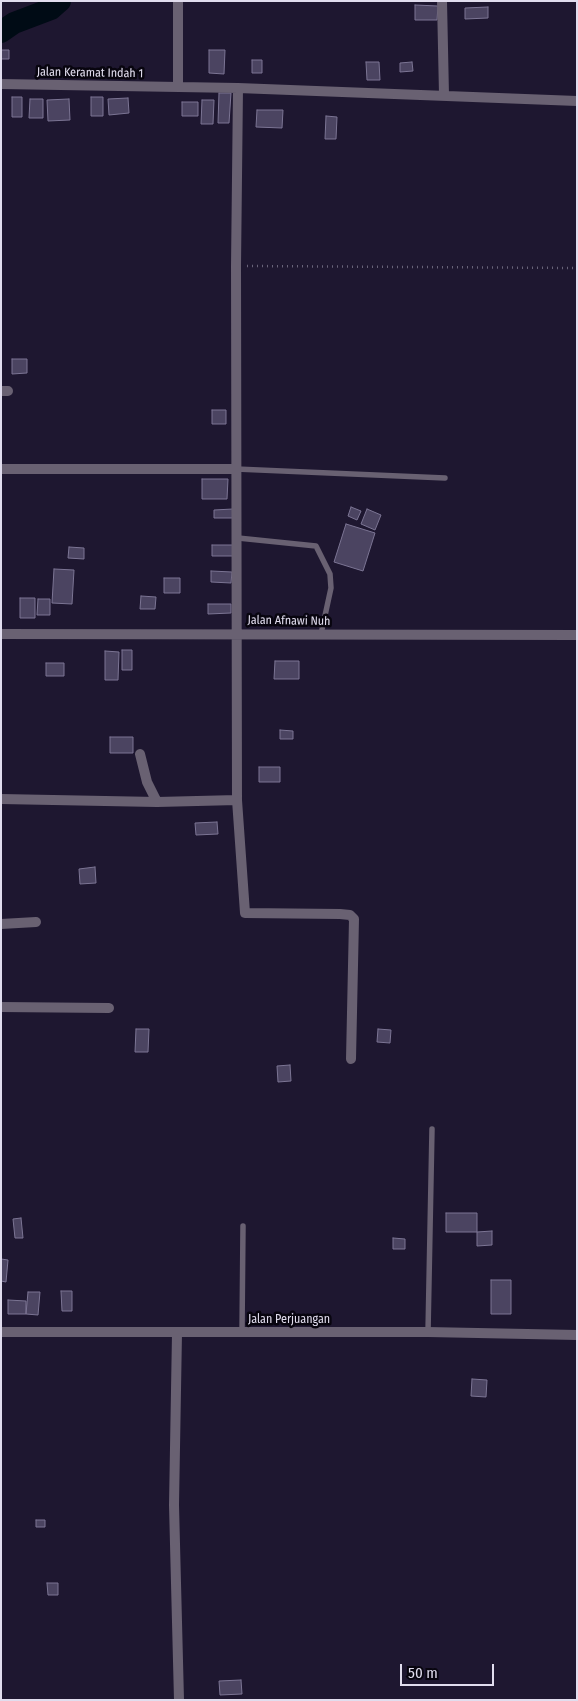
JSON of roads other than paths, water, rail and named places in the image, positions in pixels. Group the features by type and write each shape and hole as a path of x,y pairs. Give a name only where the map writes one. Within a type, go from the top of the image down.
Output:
{"street":[{"path":"178,1 178,87"},
{"path":"442,1 444,95"},
{"name":"Jalan Keramat Indah 1","path":"1,84 238,88 577,101"},
{"path":"238,88 236,266 237,800 245,913 340,914 350,915 354,919 351,1059"},
{"path":"1,469 236,469"},
{"name":"Jalan Afnawi Nuh","path":"1,634 577,635"},
{"path":"140,754 147,782 157,802"},
{"path":"1,799 157,802 237,800"},
{"path":"1,924 36,922"},
{"path":"1,1007 109,1008"},
{"name":"Jalan Perjuangan","path":"1,1332 577,1334"},
{"path":"177,1333 174,1505 179,1700"}],"lane":[{"path":"236,469 445,478"},
{"path":"238,538 316,546 330,574 331,588 321,634"},
{"path":"428,1332 432,1129"},
{"path":"242,1332 243,1226"}],"waterway":[{"path":"1,32 14,23 51,9 60,1"}]}
